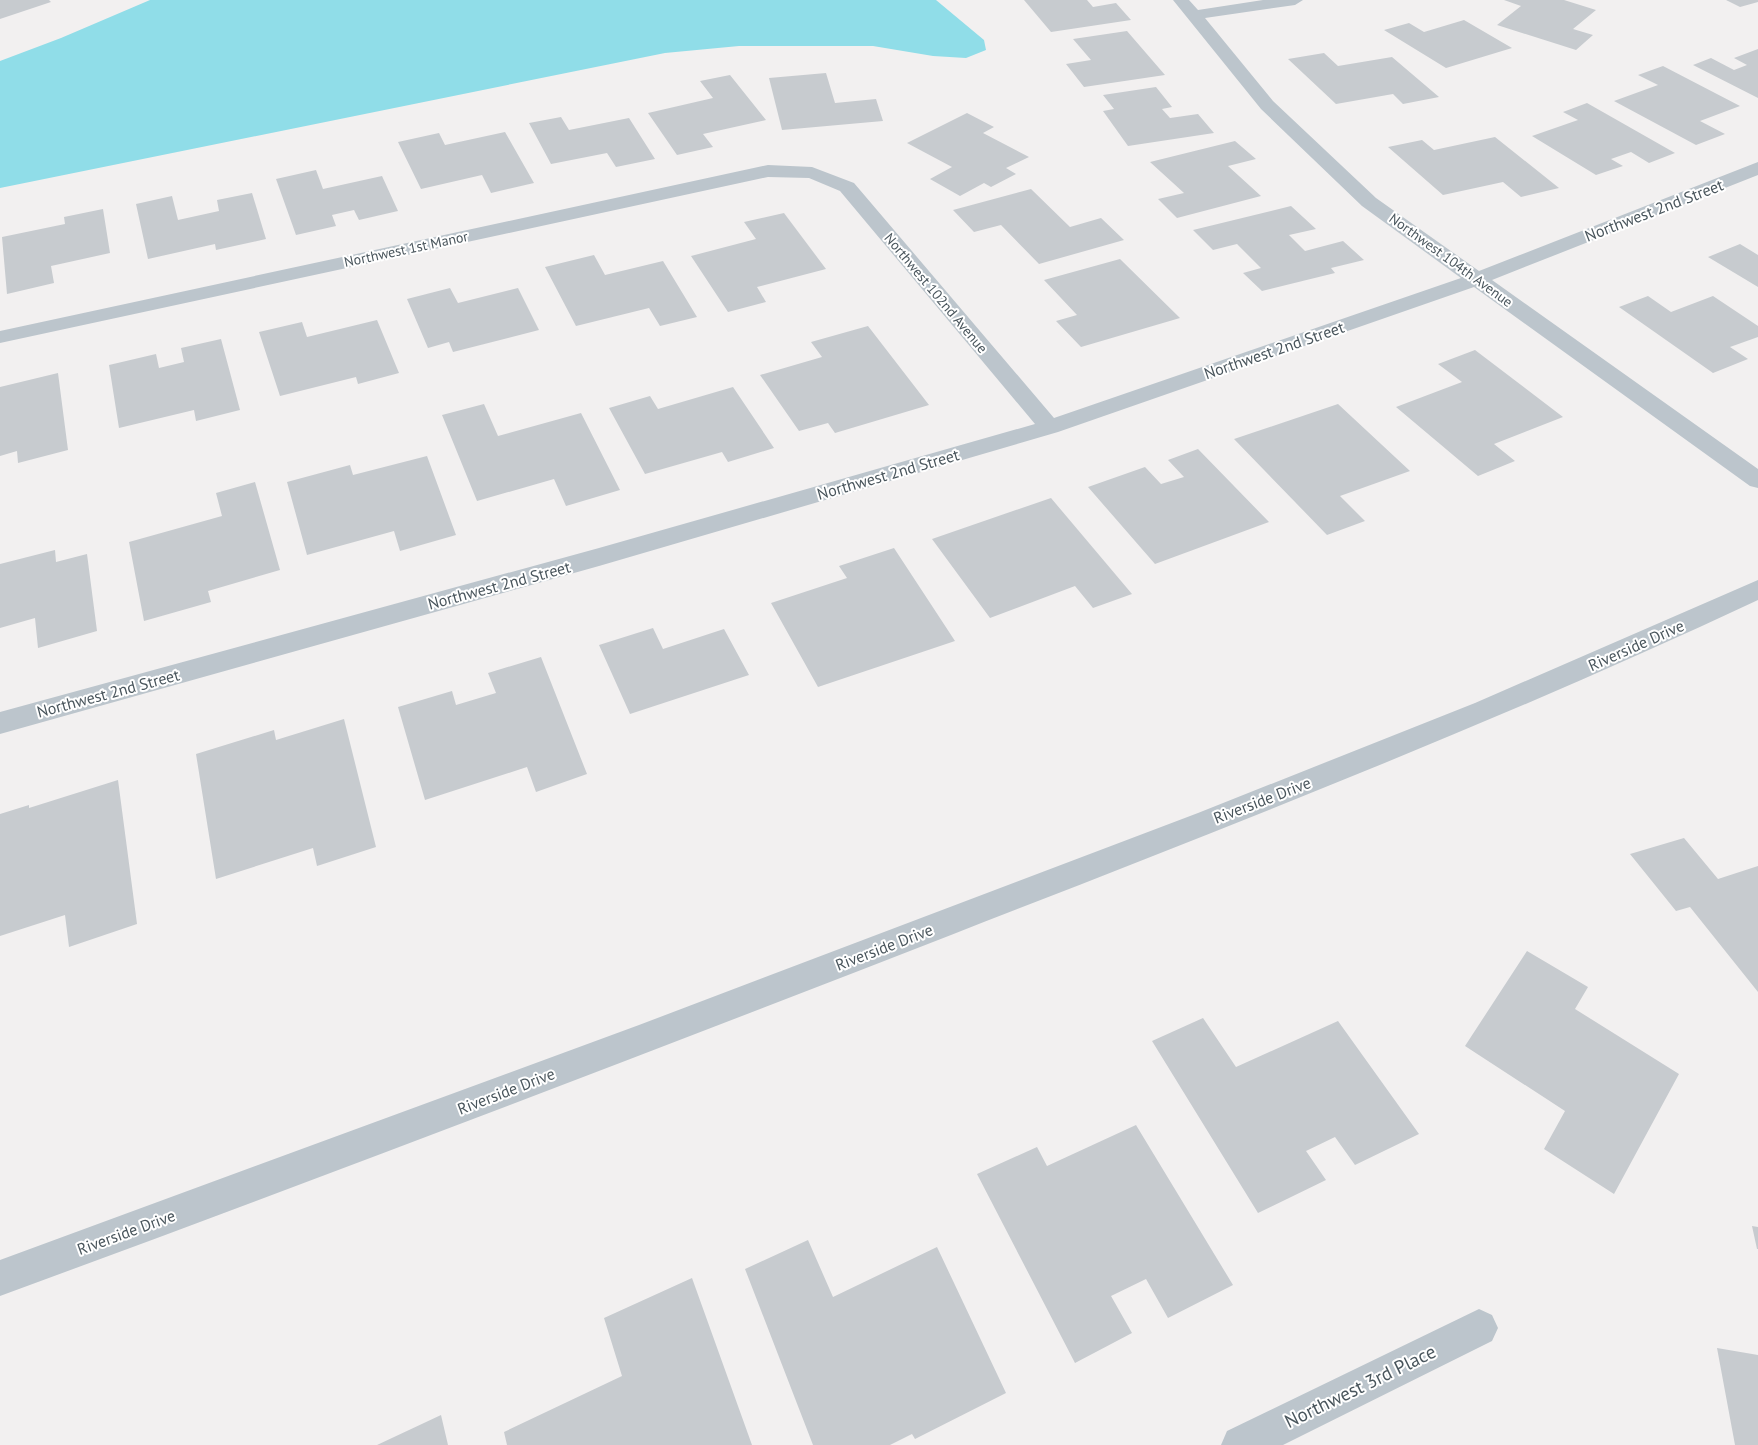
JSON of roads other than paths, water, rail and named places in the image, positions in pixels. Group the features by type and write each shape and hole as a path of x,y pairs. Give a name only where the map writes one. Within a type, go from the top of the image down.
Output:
{"street":[{"name":"Northwest 104th Avenue","path":"1181,0 1267,105 1369,202 1758,480"},
{"path":"1195,15 1295,0"},
{"name":"Northwest 2nd Street","path":"0,723 599,557 1050,427 1477,279 1758,168"},
{"name":"Northwest 1st Manor","path":"0,337 768,170 812,173"},
{"name":"Northwest 102nd Avenue","path":"812,173 846,188 1050,427"},
{"name":"Riverside Drive","path":"0,1278 240,1191 781,987 1423,738 1656,638 1758,589"},
{"name":"Northwest 3rd Place","path":"1241,1445 1479,1328"}],"water":[{"path":"150,0 936,0 984,40 986,50 966,58 933,56 873,46 739,46 665,53 0,188 0,61 61,38"}]}
